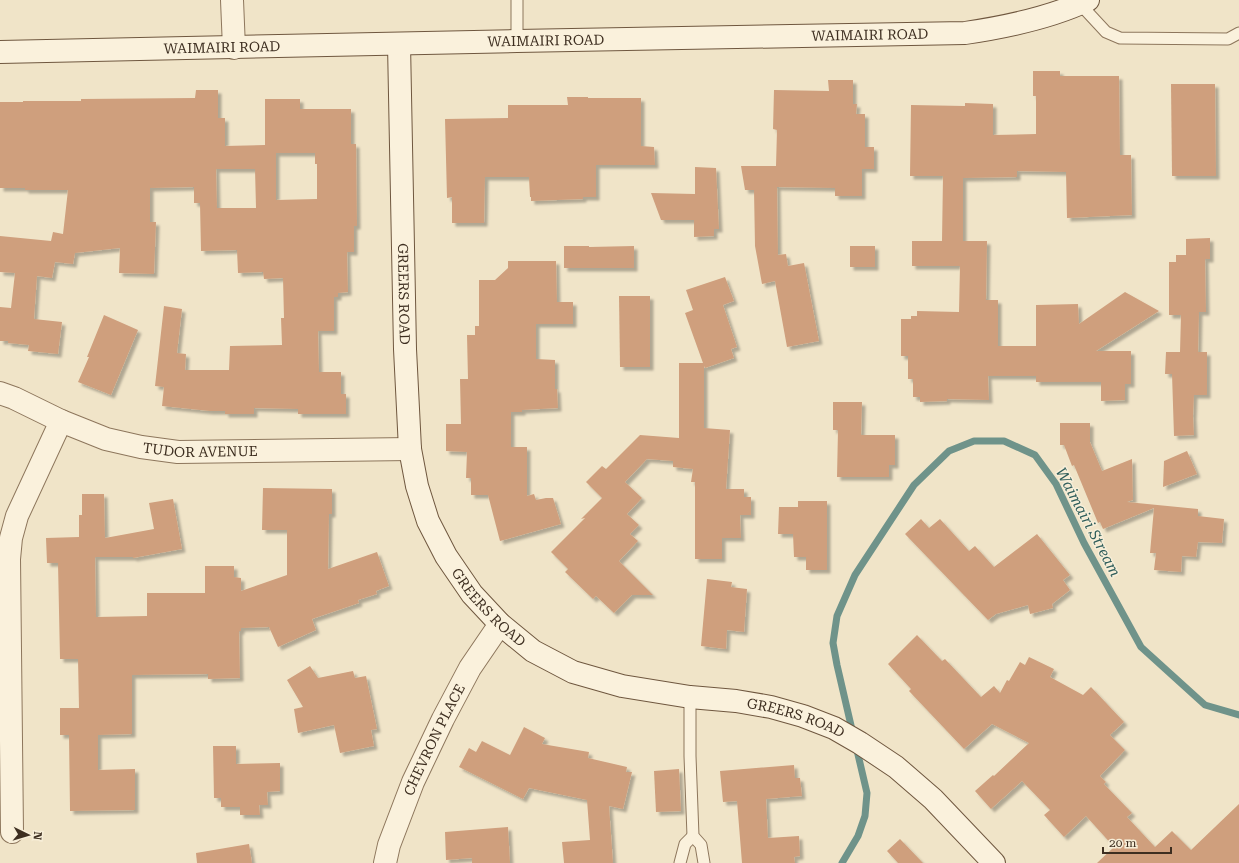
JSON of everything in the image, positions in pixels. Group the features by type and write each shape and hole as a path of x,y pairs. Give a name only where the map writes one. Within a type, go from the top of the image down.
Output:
{"street":[{"path":"232,0 234,48"},
{"name":"WAIMAIRI ROAD","path":"0,52 517,41 965,34 1012,25 1056,13 1084,2"},
{"name":"GREERS ROAD","path":"399,44 405,349 410,449 417,486 428,521 446,556 472,594 500,624 532,650 573,672 622,686 690,697 736,701 771,707 803,716 834,728 860,742 896,767 933,799 994,863"},
{"name":"TUDOR AVENUE","path":"0,393 14,398 60,421 106,439 141,447 178,452 410,449"},
{"path":"12,832 9,567 11,538 17,516 60,421"},
{"name":"CHEVRON PLACE","path":"385,863 389,844 413,782 443,719 470,668 500,624"}],"lane":[{"path":"517,0 517,41"},
{"path":"1084,2 1106,32 1120,38 1228,39 1239,33"},
{"path":"690,697 690,756 693,836 701,845 704,863"},
{"path":"680,863 685,844 693,836"}],"building":[{"path":"1033,71 1060,71 1060,76 1119,76 1120,155 1131,155 1132,215 1067,218 1066,172 1017,171 1017,177 963,178 963,241 987,241 986,300 998,300 998,346 1036,346 1036,305 1078,304 1079,324 1125,292 1159,311 1096,351 1131,351 1131,384 1125,384 1125,400 1101,401 1101,382 1036,382 1036,376 988,376 989,400 947,399 947,401 920,402 920,397 913,397 913,379 908,379 908,356 901,356 901,319 911,319 911,316 917,316 917,311 959,312 960,266 912,266 912,241 942,241 943,176 910,176 911,105 965,106 965,103 993,104 993,135 1036,134 1036,96 1033,96"},
{"path":"828,80 853,80 853,104 857,104 856,114 865,114 865,147 874,147 874,169 862,169 862,196 835,196 835,188 777,187 778,255 786,254 788,266 804,263 819,341 787,347 775,281 762,284 755,246 754,190 745,190 741,166 776,166 777,130 773,129 774,90 829,91"},
{"path":"1171,84 1215,84 1216,176 1172,176"},
{"path":"196,90 218,90 218,118 225,118 225,146 265,145 265,99 300,99 300,109 351,109 351,144 356,144 357,226 354,226 354,252 347,252 348,292 338,293 338,297 334,297 334,331 318,331 319,372 341,372 341,394 346,394 346,414 298,414 298,409 254,408 254,414 225,414 225,411 162,406 164,387 155,386 164,306 182,309 177,353 186,354 185,370 229,370 230,346 282,345 281,318 284,318 283,278 264,279 263,272 238,273 237,250 201,251 200,203 194,203 194,187 150,188 150,222 156,222 154,274 119,273 120,248 75,253 73,264 55,262 52,278 37,276 34,319 62,322 58,354 28,351 29,345 0,341 0,307 11,308 15,273 0,272 0,236 51,241 53,232 63,234 68,190 25,190 25,188 0,188 0,102 81,101 81,99 195,98","holes":["276,153 315,153 315,164 317,164 317,199 276,200","216,169 255,169 256,208 217,208"]},
{"path":"567,97 641,98 641,146 654,147 655,165 596,165 596,197 583,197 583,199 531,201 529,177 485,177 484,223 452,223 452,197 447,198 445,119 508,118 508,105 568,105"},
{"path":"695,167 716,168 719,229 714,229 714,236 694,237 694,220 661,220 651,193 695,194"},
{"path":"1210,238 1210,259 1205,259 1206,312 1199,312 1198,352 1207,352 1207,395 1194,395 1194,435 1174,436 1172,374 1165,374 1166,352 1180,352 1181,315 1169,315 1169,262 1176,262 1176,255 1186,255 1186,239"},
{"path":"564,246 634,246 634,268 564,268"},
{"path":"850,246 875,246 875,267 850,267"},
{"path":"508,261 556,261 557,302 573,302 573,324 536,324 536,359 555,360 555,389 557,389 558,408 511,412 511,447 527,447 527,496 534,494 536,500 553,498 561,524 500,541 488,495 471,495 471,478 466,478 467,452 446,451 446,424 461,424 460,379 468,379 467,335 475,335 475,326 479,326 479,280 495,280 508,268"},
{"path":"725,277 734,301 723,305 737,347 731,349 734,358 705,368 704,366 704,428 730,430 726,489 744,489 744,497 751,497 751,515 740,515 741,538 722,538 722,559 695,559 695,482 691,482 693,469 673,467 673,461 647,459 625,482 642,498 627,514 639,525 630,534 638,541 619,561 653,595 632,595 614,613 596,596 593,599 565,572 568,569 551,552 585,518 581,519 602,498 586,482 602,466 606,469 640,435 679,438 679,363 703,363 685,313 693,310 686,290"},
{"path":"619,296 650,296 650,367 620,367"},
{"path":"104,315 138,330 111,395 78,382 89,357 87,357"},
{"path":"833,402 862,402 861,435 895,435 895,465 889,465 889,477 837,477 838,430 833,430"},
{"path":"1060,423 1090,423 1090,442 1102,471 1132,459 1133,500 1127,502 1198,509 1198,516 1224,519 1222,543 1198,542 1196,557 1182,556 1181,572 1154,570 1156,553 1150,553 1154,508 1103,529 1100,522 1098,523 1064,445 1060,445"},
{"path":"1187,451 1197,474 1163,487 1164,461"},
{"path":"263,488 332,489 332,514 329,514 328,569 377,552 389,586 376,591 377,594 358,600 359,603 312,619 316,630 278,647 269,627 241,628 241,631 239,631 240,678 208,679 208,674 132,675 132,734 98,735 98,770 135,769 135,810 70,811 69,735 60,735 60,708 79,708 78,659 60,659 58,563 47,563 46,538 79,537 79,515 82,515 82,494 104,494 105,538 154,529 149,503 173,499 182,549 133,558 95,557 96,617 147,616 147,593 205,593 205,566 234,566 234,577 241,578 241,591 287,575 287,530 262,530"},
{"path":"798,501 827,501 827,570 806,570 806,557 794,557 793,534 778,534 779,507 798,507"},
{"path":"921,519 929,528 940,519 969,551 975,546 994,567 1037,534 1070,575 1063,580 1070,590 1052,604 1053,608 1030,614 1028,605 996,614 988,620 905,534"},
{"path":"707,579 732,582 731,587 747,589 744,632 727,630 726,649 701,646"},
{"path":"917,635 942,661 945,659 981,697 994,686 1000,693 1020,662 1025,665 1029,657 1054,669 1050,677 1083,695 1091,687 1124,722 1110,735 1125,750 1100,776 1106,782 1104,784 1132,813 1127,817 1155,847 1172,831 1191,850 1239,804 1239,863 1097,863 1114,847 1086,816 1064,837 1044,815 1050,810 1022,781 991,809 975,791 993,775 994,776 1029,743 992,724 964,749 909,691 911,689 888,664"},
{"path":"310,666 318,678 353,671 355,678 366,676 377,729 371,730 374,746 340,753 334,725 298,733 294,709 303,707 287,680"},
{"path":"524,727 545,738 542,744 589,752 588,758 627,767 626,772 632,772 623,809 609,806 613,863 564,863 562,842 590,840 587,800 529,788 523,799 459,767 469,748 476,752 482,741 510,755"},
{"path":"213,746 236,746 236,764 280,763 280,791 267,792 268,805 259,805 260,815 240,815 240,807 221,807 221,798 214,798"},
{"path":"794,765 795,778 800,778 802,796 766,799 768,838 799,836 800,856 794,857 795,863 742,863 737,801 723,802 720,771"},
{"path":"679,769 681,811 656,812 654,771"},
{"path":"508,827 510,863 472,863 472,858 446,860 445,832"},
{"path":"900,839 923,863 898,863 887,851"},
{"path":"249,844 252,863 197,863 196,853"}],"waterway":[{"name":"Waimairi Stream","path":"853,734 833,643 837,616 855,575 914,485 949,451 974,441 1004,441 1035,455 1056,484 1084,543 1141,647 1205,705 1239,715"},
{"name":"Waimairi Stream","path":"842,863 858,836 865,816 867,793 856,746"}]}
